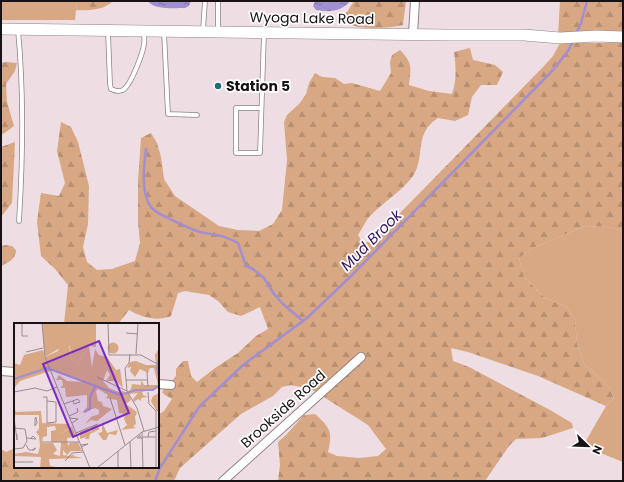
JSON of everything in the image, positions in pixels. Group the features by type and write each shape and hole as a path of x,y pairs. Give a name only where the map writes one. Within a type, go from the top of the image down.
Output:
{"street":[{"path":"413,34 415,1"},
{"name":"Wyoga Lake Road","path":"1,29 524,35 560,38 596,36 623,37"},
{"name":"Brookside Road","path":"223,481 361,357"},
{"path":"1,371 14,372"},
{"path":"159,384 171,386"}],"lane":[{"path":"203,32 206,1"},
{"path":"218,1 218,32"},
{"path":"18,29 21,61 22,170 19,221"},
{"path":"108,30 110,84 111,89 117,91 124,89 142,55 144,31"},
{"path":"164,31 168,114 197,115"},
{"path":"261,108 236,108 236,153 260,153 264,32"}],"green space":[{"path":"1,1 77,1 75,20 1,20"},
{"path":"77,1 113,1 101,8 76,10"},
{"path":"354,1 406,1 403,25 364,28 349,25 343,22 341,16 347,12"},
{"path":"560,1 623,1 623,37 558,36"},
{"path":"623,41 623,231 608,227 585,226 533,248 519,258 524,277 545,298 567,307 575,320 577,344 584,364 609,387 614,398 606,406 538,376 468,352 451,348 453,361 469,367 550,410 572,423 573,428 542,438 516,439 509,446 485,481 278,481 280,465 278,442 304,415 315,414 324,423 330,434 328,452 337,456 359,458 378,456 386,449 368,425 311,389 291,385 282,387 273,396 241,414 180,468 174,481 1,481 1,449 6,452 14,448 14,468 159,468 159,414 164,411 172,399 162,392 176,376 176,369 183,361 188,361 191,376 197,382 238,353 256,336 268,329 260,307 241,316 228,312 218,301 209,295 185,291 178,293 171,316 166,318 149,318 129,310 119,323 64,323 68,285 55,269 41,256 37,222 41,193 59,196 65,183 57,151 61,122 71,127 78,142 89,186 88,224 83,247 87,262 97,270 112,269 135,261 140,243 138,222 138,181 141,138 151,133 157,143 161,157 164,179 175,196 219,226 238,230 259,231 273,224 282,210 287,160 284,122 287,115 300,103 306,94 309,83 315,73 322,77 335,78 344,84 352,83 380,91 391,73 390,62 392,55 400,50 409,62 409,85 429,91 452,94 456,73 454,52 470,48 473,60 495,65 503,72 497,85 481,85 472,97 468,115 455,121 438,118 430,124 425,131 419,161 413,176 370,216 358,235 362,242 368,242 377,239 400,213 543,67 553,56 560,43 603,43"},
{"path":"1,63 17,63 15,71 6,84 7,102 14,126 1,135"},
{"path":"15,142 12,203 1,217 1,147"},
{"path":"585,226 608,227 623,231 623,462 583,446 606,406 614,398 609,387 584,364 577,344 575,320 567,307 545,298 524,277 519,258 533,248"},
{"path":"1,246 12,246 16,250 11,260 1,266"}],"water":[{"path":"148,1 191,1 189,6 185,8 165,8 154,6"},
{"path":"315,1 350,1 347,5 339,9 325,11 316,10 313,6"}],"waterway":[{"name":"Mud Brook","path":"576,34 581,23 587,1"},
{"name":"Mud Brook","path":"155,481 160,468 199,407 243,365 307,318 351,276 553,70 568,51 573,41"},
{"path":"146,149 144,172 145,189 146,197 153,209 193,230 224,237 238,243 246,266 253,269 264,278 274,294 283,304 303,321"}],"place":[{"name":"Station 5","path":"218,86"}]}
